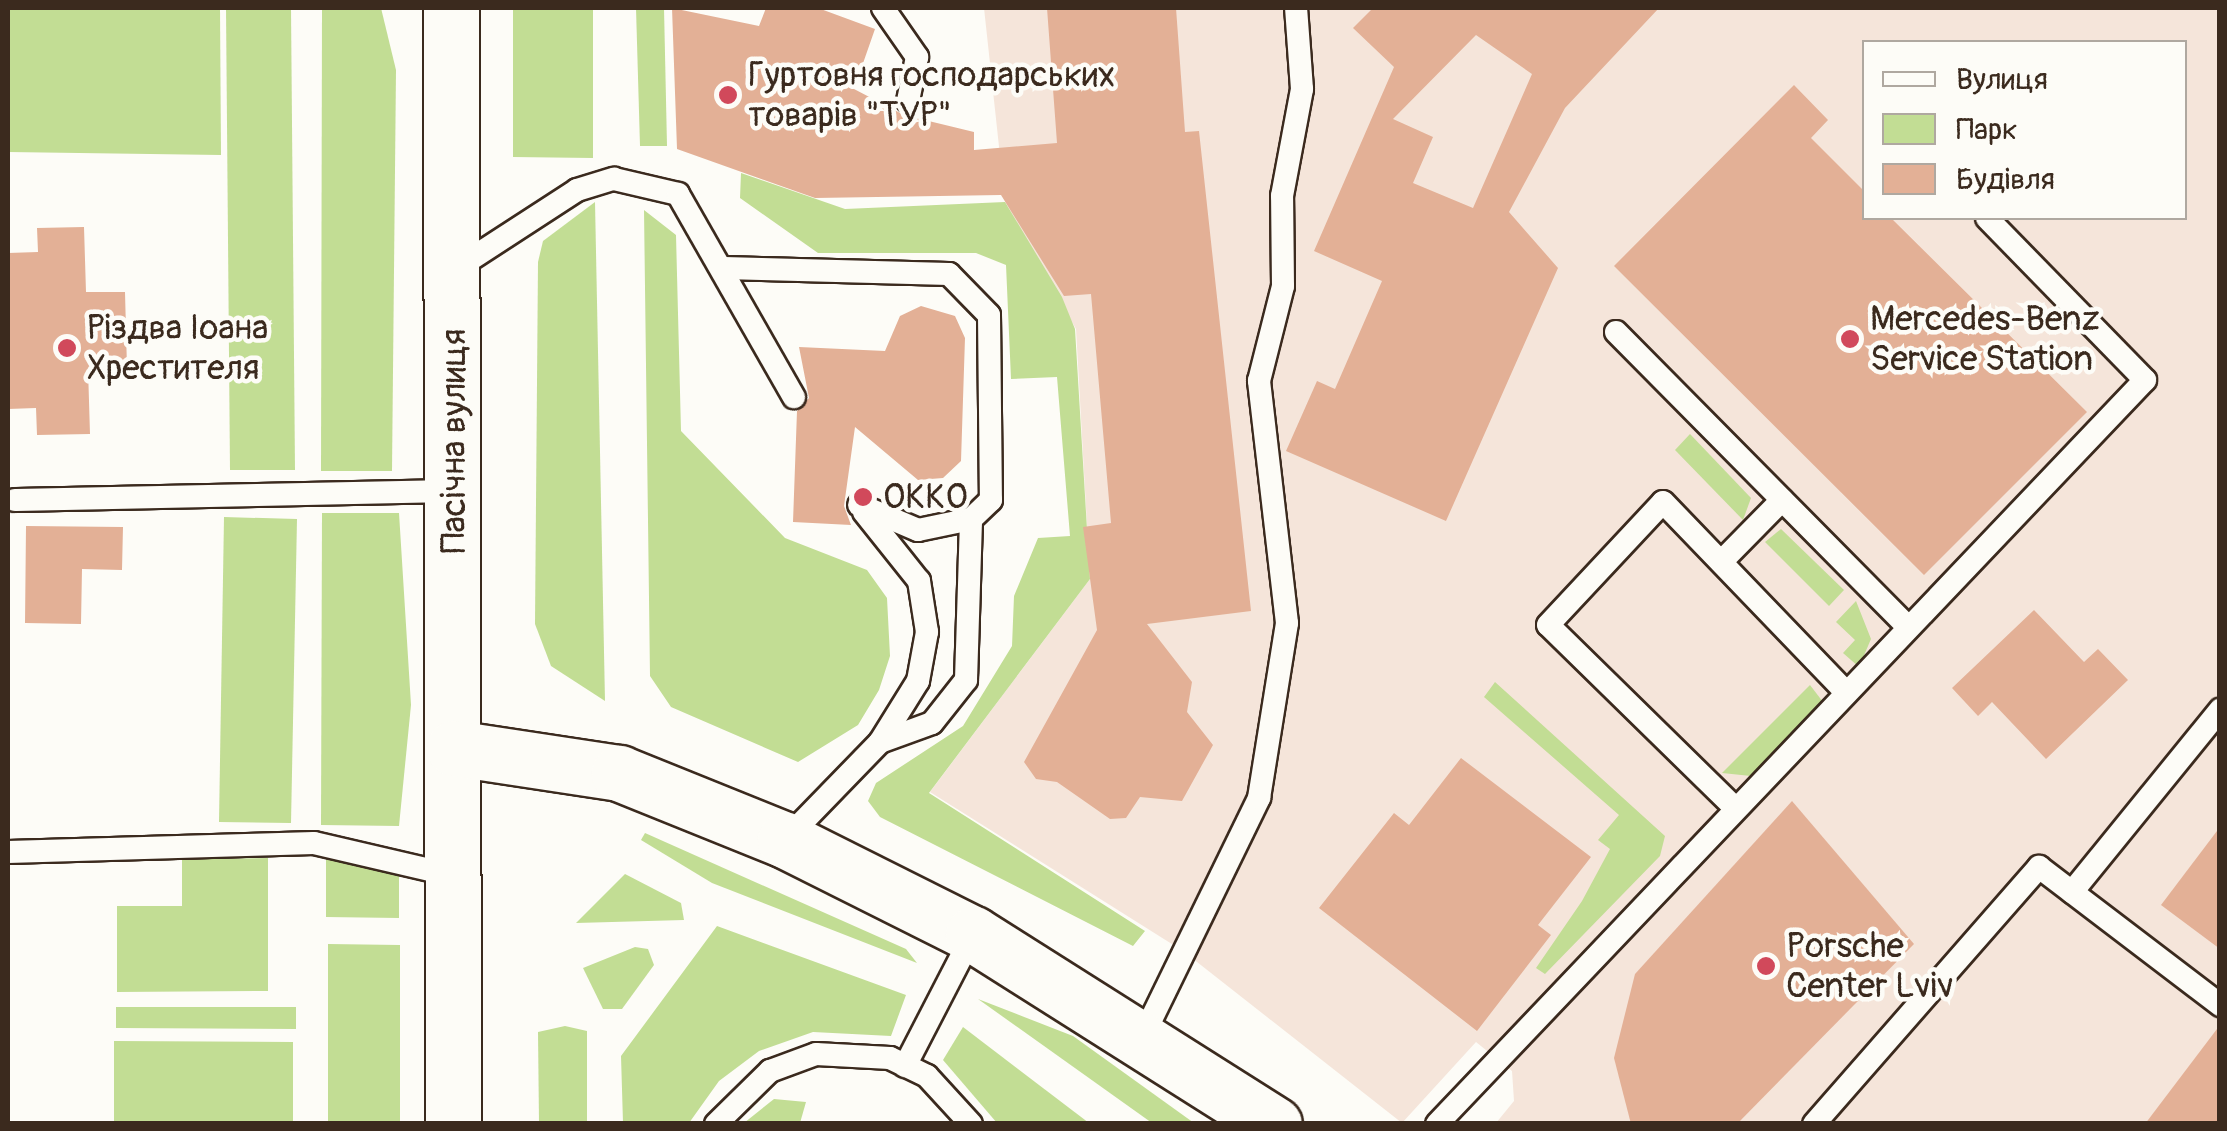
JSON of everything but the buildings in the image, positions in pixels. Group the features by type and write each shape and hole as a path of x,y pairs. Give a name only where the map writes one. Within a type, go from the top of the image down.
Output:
{"main road":[{"name":"Пасічна вулиця","path":"452,8 453,1124"},
{"path":"454,748 619,773 785,840 973,934 1144,1034 1274,1124"}],"lane":[{"path":"882,8 917,58 908,100"},
{"path":"1144,1034 1259,798 1287,623 1259,381 1284,286 1282,196 1302,89 1296,8"},
{"path":"454,270 535,212 614,179 678,194 724,268 794,397"},
{"path":"1437,1124 1732,804 2145,380 1988,220"},
{"path":"724,268 949,274 989,315 991,500 970,519 918,530 858,506 919,582 927,632 918,682 880,742 785,840"},
{"path":"1616,332 1906,625"},
{"path":"15,500 454,491"},
{"path":"1721,562 1782,500"},
{"path":"1732,804 1548,625 1663,502 1844,690"},
{"path":"880,742 932,723 966,680 970,519"},
{"path":"2072,892 2220,710"},
{"path":"8,852 314,843 451,875"},
{"path":"1814,1124 2040,867 2220,1005"},
{"path":"906,1066 973,934"},
{"path":"716,1124 770,1071 816,1054 906,1066 971,1124"}],"shaded area":[{"path":"984,8 2219,8 2219,1123 1496,1123 1514,1101 1512,1071 1476,1042 1402,1123 1183,951 930,792 1090,579 1076,329 1005,202"}],"green space":[{"path":"8,8 220,8 221,155 8,152"},
{"path":"226,8 291,8 295,470 230,470"},
{"path":"322,8 381,8 396,70 392,471 321,471"},
{"path":"513,8 593,8 593,158 513,157"},
{"path":"636,8 664,8 667,146 640,146"},
{"path":"741,173 845,209 1005,202 1062,297 1075,329 1090,579 929,793 1145,931 1133,946 880,817 868,801 876,783 963,726 1012,646 1014,596 1038,538 1070,536 1057,377 1011,379 1006,265 976,253 818,253 740,198"},
{"path":"595,202 605,701 551,666 535,624 538,262 543,241"},
{"path":"644,210 676,235 681,431 785,538 867,570 887,598 890,656 879,690 858,725 798,762 671,707 650,676"},
{"path":"1690,434 1751,498 1743,520 1675,450"},
{"path":"322,513 399,513 411,705 399,826 321,825"},
{"path":"224,517 297,519 291,823 219,822"},
{"path":"1781,529 1844,590 1829,606 1765,542"},
{"path":"1856,601 1871,639 1859,667 1843,653 1855,640 1836,622"},
{"path":"1495,682 1665,836 1660,856 1545,974 1536,968 1582,901 1610,849 1598,840 1619,815 1484,697"},
{"path":"1810,685 1823,702 1751,776 1722,773"},
{"path":"645,833 906,949 917,963 712,883 641,840"},
{"path":"326,855 399,856 399,918 326,917"},
{"path":"268,858 268,991 117,992 117,906 182,906 182,859"},
{"path":"625,874 681,903 684,920 576,923"},
{"path":"717,926 906,995 891,1036 813,1032 759,1051 719,1081 689,1123 623,1123 621,1056"},
{"path":"328,944 400,945 400,1123 328,1123"},
{"path":"635,947 648,949 654,965 622,1009 603,1009 583,968"},
{"path":"978,999 1073,1036 1194,1123 1152,1123"},
{"path":"116,1007 296,1007 296,1029 116,1028"},
{"path":"565,1026 587,1031 587,1123 539,1123 538,1032"},
{"path":"963,1027 1089,1123 997,1123 943,1060"},
{"path":"114,1041 293,1042 293,1123 114,1123"},
{"path":"774,1099 806,1102 800,1123 744,1123"}],"place":[{"name":"Гуртовня господарських товарів \"ТУР\"","path":"728,95"},
{"name":"Mercedes-Benz Service Station","path":"1850,339"},
{"name":"Різдва Іоана Хрестителя","path":"67,348"},
{"name":"ОККО","path":"863,497"},
{"name":"Porsche Center Lviv","path":"1766,966"}]}
